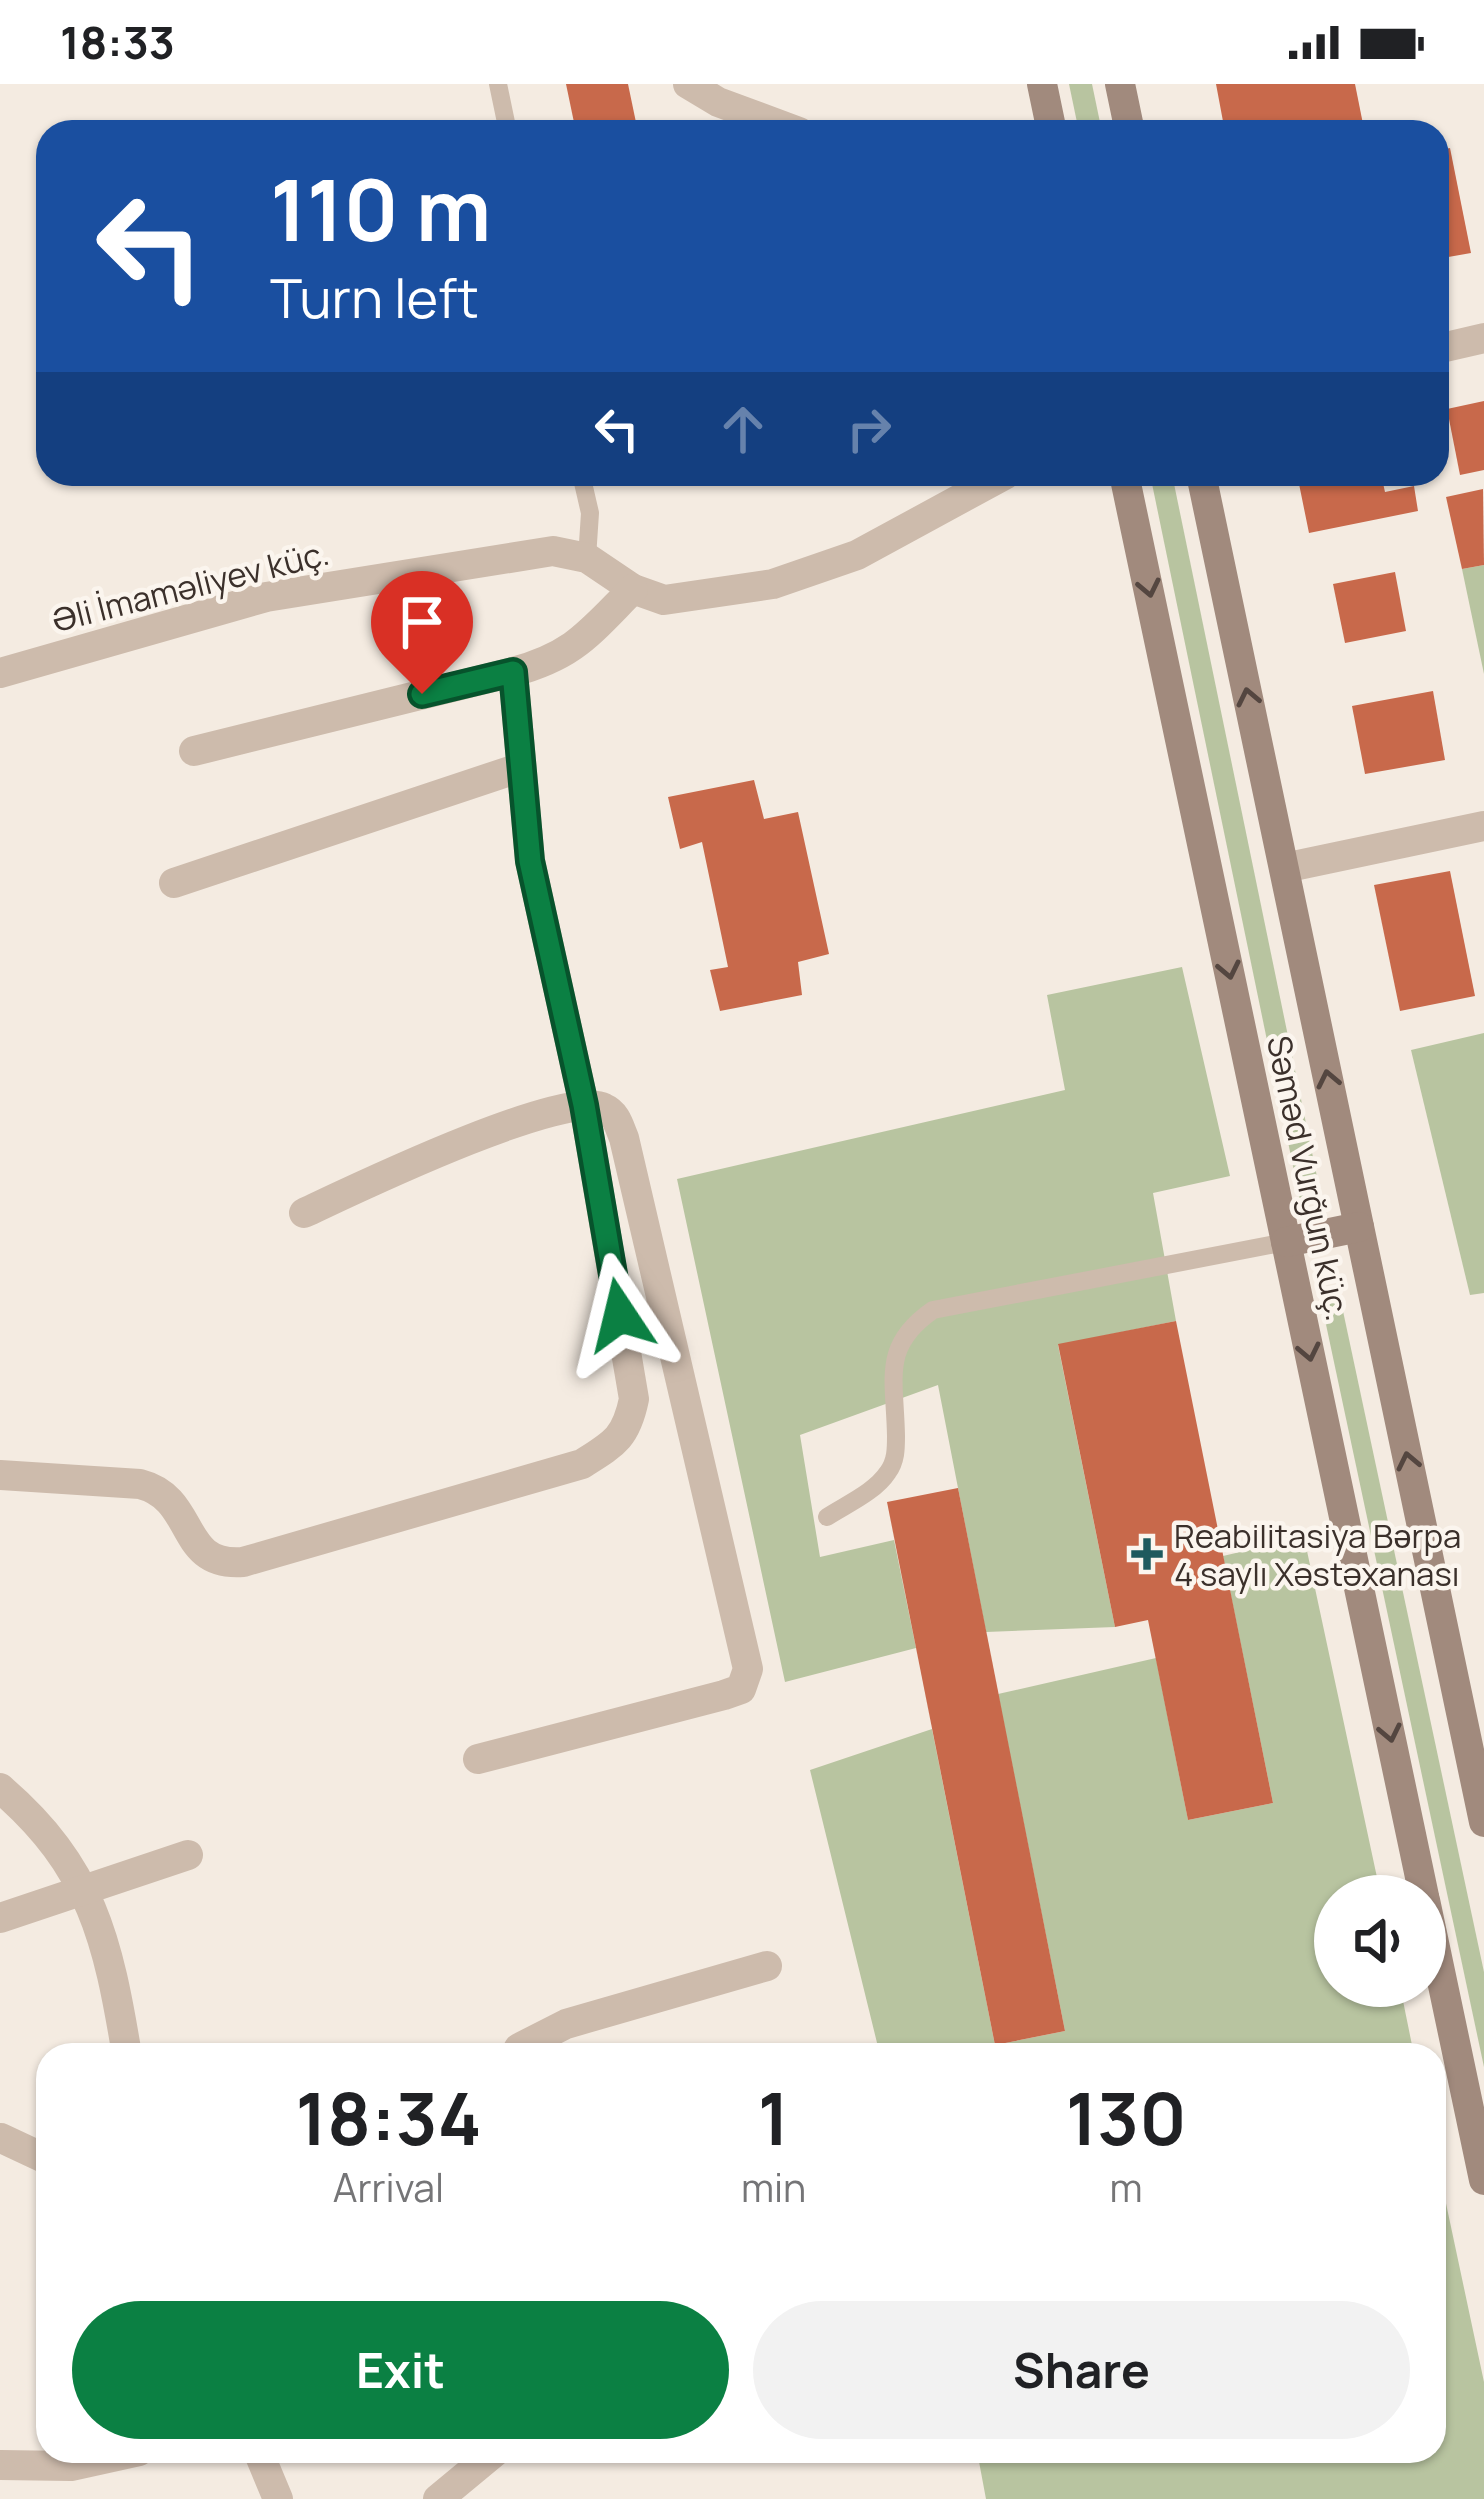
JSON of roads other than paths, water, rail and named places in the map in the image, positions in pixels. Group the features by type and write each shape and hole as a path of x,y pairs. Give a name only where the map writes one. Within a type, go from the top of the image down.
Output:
{"main road":[{"path":"1042,84 1050,120"},
{"path":"1120,84 1128,120"},
{"name":"Səməd Vurğun küç.","path":"1127,486 1420,1875"},
{"name":"Səməd Vurğun küç.","path":"1204,486 1359,1228 1476,1744 1484,1822"},
{"path":"1286,1242 1359,1228"},
{"name":"Səməd Vurğun küç.","path":"1446,1998 1484,2180"}],"street":[{"path":"688,84 718,102 767,120"},
{"path":"1449,346 1484,338"},
{"path":"587,558 633,589 664,600 773,584 857,554 984,486"},
{"name":"Əli İmaməliyev küç.","path":"0,673 266,597 553,551 587,558"},
{"path":"194,751 551,662 578,644 633,589"},
{"path":"0,1475 159,1489 176,1506 200,1551 222,1564 243,1562 582,1464 628,1428 634,1399 584,1105 530,861 513,672"},
{"path":"174,883 519,768"},
{"path":"1284,868 1484,826"},
{"path":"304,1213 428,1156 584,1105 601,1106 615,1116 624,1138 748,1669 741,1689 724,1695 478,1759"},
{"path":"0,1788 56,1844 84,1888 114,1978 125,2043"},
{"path":"0,1918 188,1855"},
{"path":"529,2043 566,2024 767,1966"},
{"path":"1,2138 36,2154"},
{"path":"0,2465 84,2463"},
{"path":"263,2463 278,2499"},
{"path":"438,2499 482,2463"}],"lane":[{"path":"498,84 506,120"},
{"path":"584,486 590,513 587,558"},
{"path":"827,1517 872,1489 888,1473 896,1455 895,1354 906,1329 933,1310 1286,1242"}],"place":[{"name":"Reabilitasiya Bәrpa 4 saylı Xəstəxanası","path":"1147,1554"}]}
